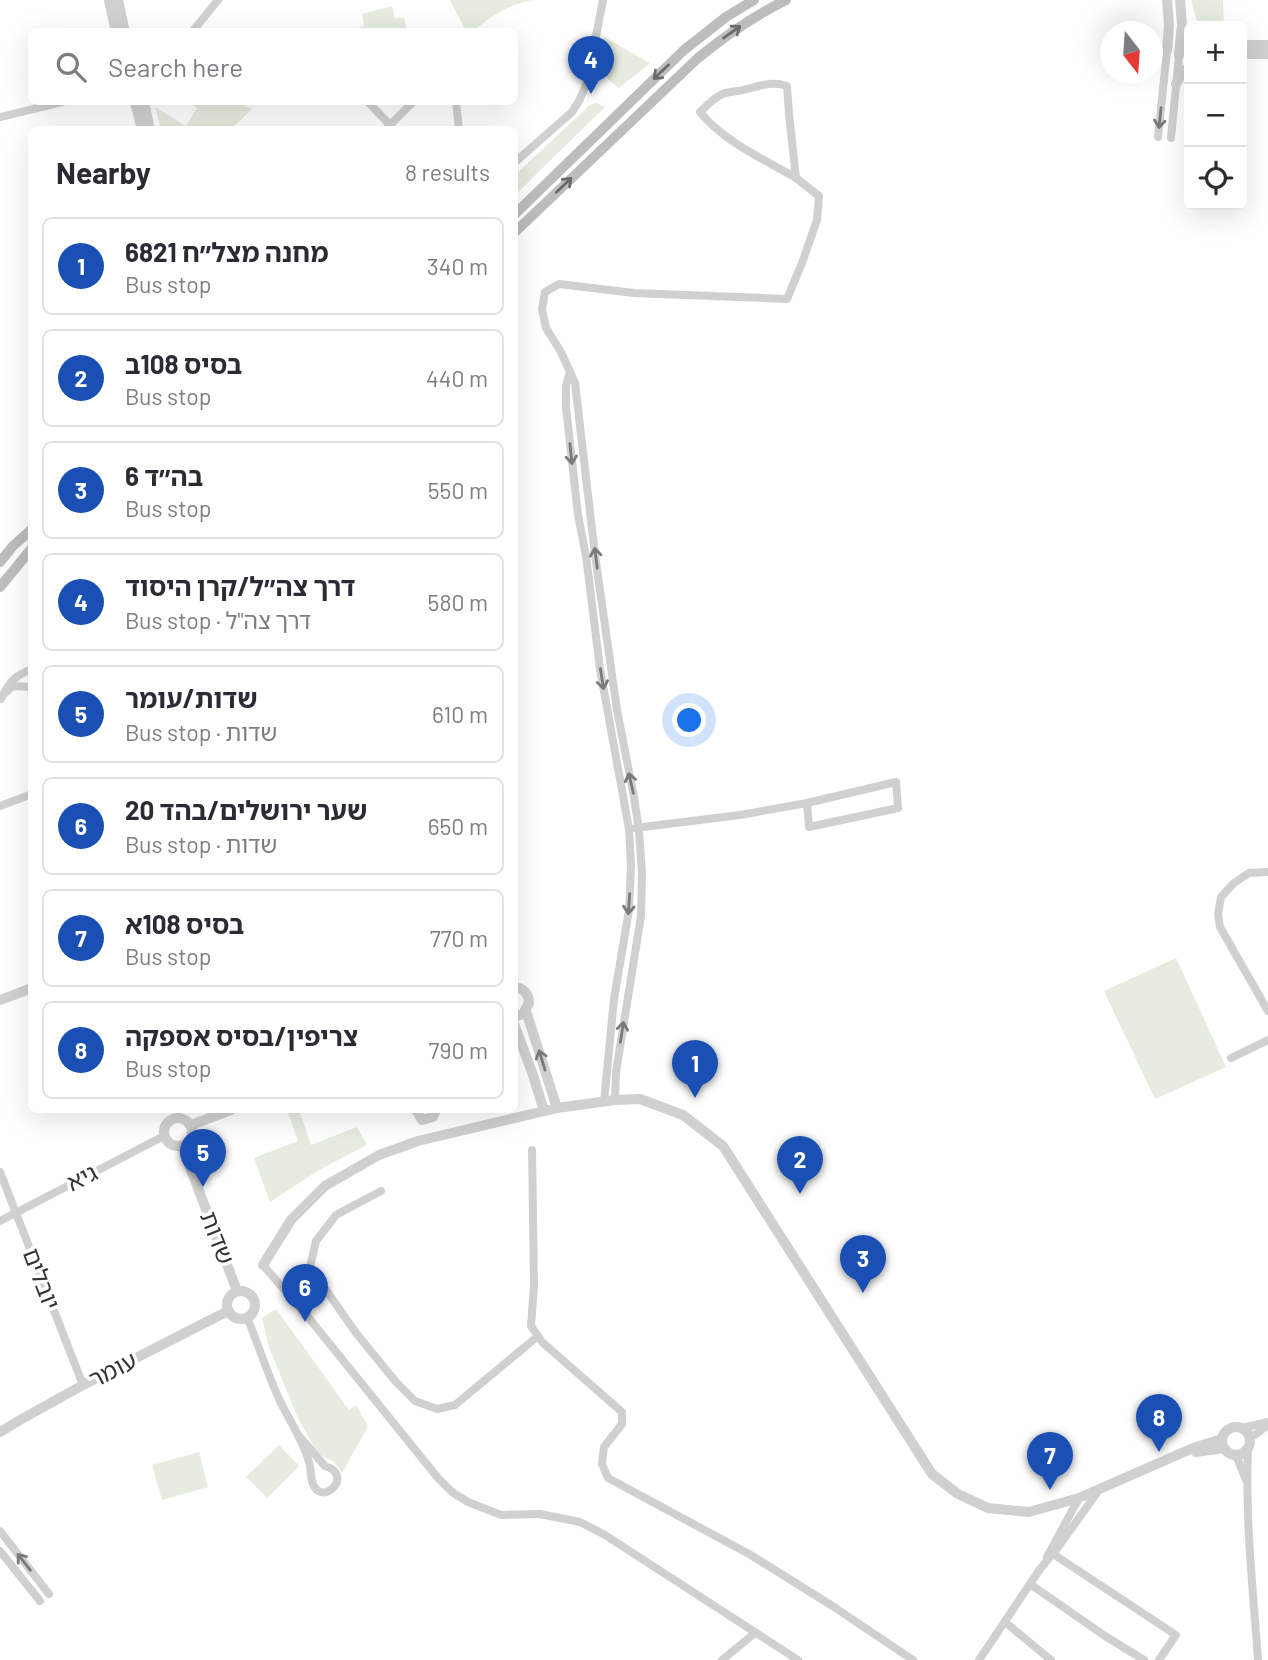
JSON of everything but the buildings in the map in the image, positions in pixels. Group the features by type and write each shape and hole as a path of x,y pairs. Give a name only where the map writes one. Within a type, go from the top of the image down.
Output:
{"main road":[{"path":"518,211 684,50 726,17 754,0"},
{"path":"518,229 698,58 747,21 786,0"},
{"path":"0,562 28,532"},
{"path":"0,587 28,552"}],"street":[{"path":"109,0 115,28"},
{"path":"118,0 124,28"},
{"path":"195,28 218,0"},
{"path":"518,159 572,111 579,100 586,85 603,0"},
{"path":"1158,137 1169,25 1167,0"},
{"path":"1171,138 1175,84 1184,50 1180,0"},
{"path":"1181,12 1185,21"},
{"path":"1247,45 1268,45"},
{"path":"1167,50 1184,50"},
{"path":"1247,54 1268,54"},
{"path":"1175,84 1184,72"},
{"path":"604,1102 614,999 629,910 634,797 615,700 575,383 546,328 542,309 545,292 559,284 634,293 787,299 817,219 819,196 796,178 736,143 707,121 700,112 724,93 778,83 787,86 796,178"},
{"path":"0,117 50,105"},
{"path":"136,105 141,126"},
{"path":"145,105 149,126"},
{"path":"370,105 386,126"},
{"path":"388,126 410,105"},
{"path":"456,105 459,126"},
{"path":"570,371 566,386 566,407 600,669 642,873 641,916 616,1072 615,1100"},
{"path":"1,699 7,686 18,674 28,670"},
{"path":"1,699 13,686 28,687"},
{"path":"634,828 740,815 807,803 896,782 898,808 809,827 807,803"},
{"path":"0,806 28,796"},
{"path":"1268,872 1249,873 1234,883 1222,897 1218,914 1220,926 1268,1011"},
{"path":"518,986 526,992 529,999 528,1008 518,1016"},
{"path":"0,1000 28,990"},
{"path":"526,1011 557,1108"},
{"path":"518,1035 544,1111"},
{"path":"1231,1058 1268,1040"},
{"path":"798,1660 617,1542 580,1522 540,1514 501,1515 468,1502 452,1492 263,1265 290,1220 325,1186 379,1155 418,1141 557,1108 640,1099 683,1115 723,1146 932,1474 958,1494 988,1508 1030,1512 1079,1498 1172,1458 1223,1444"},
{"path":"191,1125 224,1113"},
{"path":"418,1113 422,1120 433,1117 435,1113"},
{"path":"172,1114 191,1125 191,1137 182,1146 169,1143 164,1136 164,1127 172,1114"},
{"name":"גיא","path":"0,1221 164,1136"},
{"name":"שדות","path":"182,1146 237,1291"},
{"path":"533,1150 534,1285 531,1326 542,1342 622,1412 622,1423 604,1447 602,1464 608,1478 749,1554 913,1660"},
{"name":"יובלים","path":"0,1171 83,1385"},
{"path":"381,1191 336,1215 316,1241 310,1267 356,1333 415,1401 437,1409 455,1405 538,1336"},
{"path":"237,1291 246,1292 253,1297 255,1306 243,1319 234,1317 228,1311 228,1299 237,1291"},
{"name":"עומר","path":"0,1432 83,1385 228,1311"},
{"path":"247,1317 279,1398 298,1435 312,1475 312,1483 317,1490 325,1492 332,1489 337,1482 335,1473 325,1466 298,1435"},
{"path":"1268,1424 1244,1451 1236,1455 1231,1454 1223,1444 1223,1434 1229,1428 1268,1424"},
{"path":"1242,1428 1246,1431 1249,1443 1249,1556 1258,1660"},
{"path":"1236,1455 1247,1482"},
{"path":"312,1475 317,1468 325,1466"},
{"path":"1040,1569 1099,1489"},
{"path":"982,1659 1040,1569 1079,1498"},
{"path":"0,1531 49,1594"},
{"path":"0,1551 40,1601"},
{"path":"1053,1554 1176,1635 1159,1660"},
{"path":"1030,1584 1144,1660"},
{"path":"1006,1622 1051,1660"},
{"path":"722,1660 755,1633"}],"shaded area":[{"path":"450,0 532,0 505,9 477,28 464,28"},
{"path":"1191,0 1223,0 1224,21 1197,21"},
{"path":"392,6 395,19 404,17 406,28 358,28 364,26 362,14"},
{"path":"604,37 650,63 619,88 606,77 601,67 600,54"},
{"path":"596,103 605,107 518,192 518,172 590,105"},
{"path":"192,105 244,105 252,109 234,126 186,126 197,108"},
{"path":"155,107 186,126 160,126"},
{"path":"1176,958 1226,1067 1155,1099 1104,991"},
{"path":"288,1113 300,1113 311,1145 357,1127 367,1145 319,1170 270,1202 254,1158 298,1141"},
{"path":"276,1309 349,1410 356,1405 368,1426 342,1473 334,1462 315,1448 298,1418 269,1347 262,1318"},
{"path":"279,1445 299,1466 267,1498 246,1477"},
{"path":"199,1452 208,1487 162,1500 152,1465"}],"place":[{"name":"דרך צה״ל/קרן היסוד","path":"591,94"},
{"name":"מחנה מצל״ח 6821","path":"695,1098"},
{"name":"שדות/עומר","path":"203,1187"},
{"name":"בסיס 108ב","path":"800,1194"},
{"name":"בה״ד 6","path":"863,1293"},
{"name":"שער ירושלים/בהד 20","path":"305,1322"},
{"name":"צריפין/בסיס אספקה","path":"1159,1452"},
{"name":"בסיס 108א","path":"1050,1490"}]}
